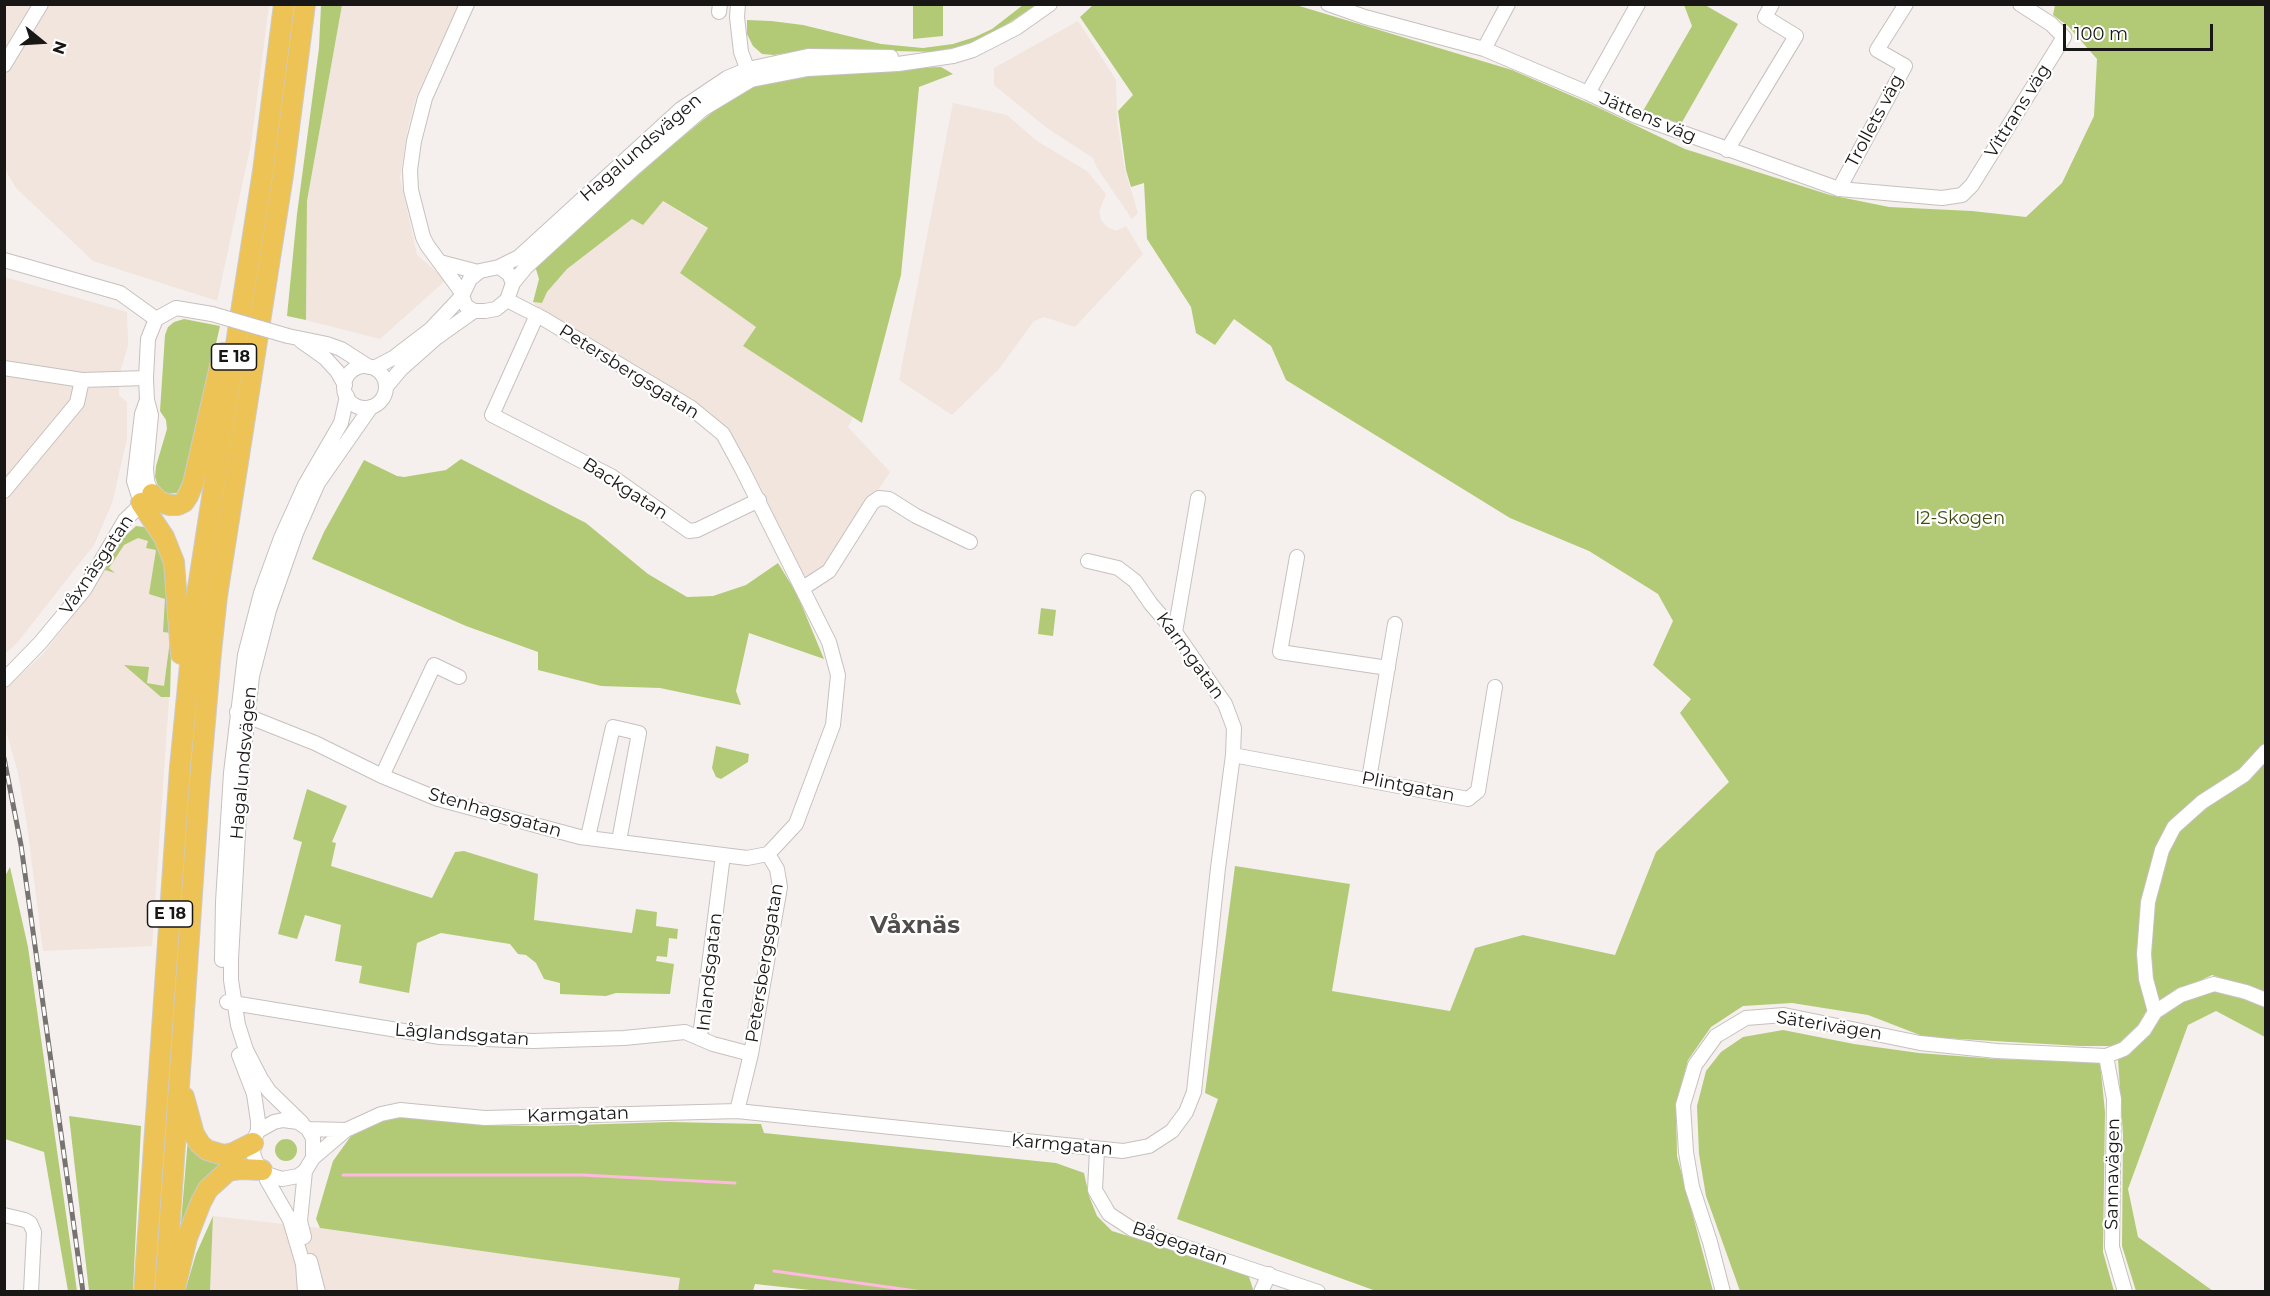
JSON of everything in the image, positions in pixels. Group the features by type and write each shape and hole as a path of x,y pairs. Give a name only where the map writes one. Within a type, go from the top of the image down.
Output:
{"highway":[{"name":"E 18","path":"144,1292 185,710 197,594 249,267 285,4"},
{"name":"E 18","path":"165,1292 202,747 217,596 283,175 305,4"},
{"path":"146,498 169,505 178,505 184,502 194,484 228,331 249,267"},
{"path":"146,498 174,562 185,710"},
{"path":"180,1077 192,1127 200,1144 207,1150 224,1155 233,1154 256,1137"},
{"path":"174,1292 194,1217 208,1189 228,1171 241,1169 264,1172"}],"street":[{"path":"4,65 41,4"},
{"path":"467,4 425,98 411,158 410,180 419,222 427,245 463,295 466,306 474,311"},
{"path":"738,4 737,17 741,51 750,75"},
{"name":"Hagalundsvägen","path":"499,267 519,257 681,109 727,78 750,75 808,56 867,56 908,61 934,60 973,50 1016,28 1050,4"},
{"name":"Jättens väg","path":"1328,4 1369,11 1484,49 1636,116 1839,189 1942,198 1962,195 1972,185"},
{"path":"1484,49 1508,4"},
{"path":"1588,93 1638,4"},
{"path":"1727,150 1796,36 1765,17 1772,4"},
{"name":"Trollets väg","path":"1839,189 1905,66 1877,50 1906,4"},
{"name":"Vittrans väg","path":"1972,185 2064,37 2050,24 2020,4"},
{"name":"Hagalundsvägen","path":"513,283 535,259 683,125 750,75"},
{"path":"4,260 120,293 156,319 176,308 212,314 296,338 316,341 340,349 372,368 383,376 386,387"},
{"path":"440,262 478,272"},
{"path":"296,338 325,358 337,372 346,391 354,405 371,407 382,399 386,387 401,369 436,338 474,311 496,309 507,300 513,283 509,274 499,267 490,267 478,272 470,279 463,295 431,329 393,358 372,368 353,370 346,379 346,391"},
{"name":"Petersbergsgatan","path":"507,300 537,315 666,391 697,412 723,434 803,588 832,653 838,675 833,724 796,824 768,854 777,868 780,887 751,1054 737,1111"},
{"name":"Backgatan","path":"537,315 492,415 611,476 689,531 697,530 759,500"},
{"name":"Våxnäsgatan","path":"4,680 40,643 84,590 125,520 146,498 134,481 142,414 147,400 148,339 156,319"},
{"path":"4,368 82,380 146,378"},
{"path":"4,491 76,403 82,380"},
{"name":"Hagalundsvägen","path":"305,1292 303,1263 290,1220 253,1153 256,1137 254,1094 232,1034 231,959 245,655 261,593 281,538 305,485 341,423 346,391"},
{"name":"Hagalundsvägen","path":"243,714 268,610 305,510 318,483 371,407"},
{"path":"803,588 829,571 873,503 879,498 889,499 916,516 969,542"},
{"path":"1175,632 1198,498"},
{"path":"1297,557 1280,652 1388,668"},
{"name":"Karmgatan","path":"313,1158 346,1130 381,1114 400,1110 485,1118 737,1111 1123,1151 1149,1146 1172,1131 1186,1112 1194,1092 1218,868 1233,755 1234,728 1225,704 1175,632 1126,572 1088,561"},
{"path":"1370,780 1395,624"},
{"path":"382,776 434,665 459,676"},
{"name":"Plintgatan","path":"1233,755 1468,799 1478,791 1495,687"},
{"name":"Stenhagsgatan","path":"243,714 315,743 382,776 438,799 511,820 580,837 747,858 768,854"},
{"path":"588,837 613,727 639,733 619,841"},
{"path":"2154,1012 2146,980 2144,954 2148,902 2162,850 2174,827 2202,802 2244,775 2265,751"},
{"name":"Inlandsgatan","path":"723,855 700,1037 713,1044 751,1054"},
{"path":"2106,1056 2124,1048 2144,1030 2154,1012 2181,995 2214,984 2246,992 2265,1000"},
{"name":"Hagalundsvägen","path":"230,1002 253,1066 269,1091 306,1127"},
{"name":"Låglandsgatan","path":"230,1002 440,1037 533,1041 624,1038 685,1032 700,1037"},
{"name":"Säterivägen","path":"1723,1292 1692,1187 1686,1152 1683,1105 1695,1065 1716,1036 1746,1018 1784,1015 1920,1043 1997,1052 2106,1056"},
{"name":"Sannavägen","path":"2106,1056 2114,1099 2112,1247 2125,1292"},
{"path":"256,1137 274,1122 283,1120 306,1127 313,1138 313,1158 305,1171 300,1221 318,1292"},
{"name":"Karmgatan","path":"306,1127 346,1130"},
{"name":"Bågegatan","path":"1097,1150 1095,1190 1109,1214 1132,1229 1318,1292"},
{"path":"264,1172 274,1178 290,1179 305,1171"},
{"path":"4,1215 25,1220 30,1223 34,1232 31,1292"},
{"path":"1262,1292 1269,1274"}],"shaded area":[{"path":"4,5 269,5 251,144 217,301 93,261 16,188 5,169"},
{"path":"342,5 458,5 416,97 407,132 400,178 417,255 446,280 380,339 306,320 307,201"},
{"path":"1078,21 1116,80 1117,122 1125,170 1138,213 1132,219 1097,168 1093,158 1047,128 994,85 994,68"},
{"path":"953,103 1007,115 1037,141 1087,171 1106,194 1099,212 1101,220 1107,227 1116,231 1126,226 1143,254 1075,327 1044,317 1034,321 999,369 952,415 899,380"},
{"path":"662,201 708,229 680,273 756,327 743,346 853,417 848,427 890,472 826,568 804,581 725,430 541,312 533,302 542,303 547,292 567,269 632,219 643,225"},
{"path":"5,277 127,312 128,345 120,372 119,395 127,402 127,439 112,503 94,545 17,643 5,654"},
{"path":"136,526 144,527 162,548 172,656 152,946 43,951 27,825 18,773 5,727 4,690 42,655 66,625 65,621 104,570 125,536"},
{"path":"213,1216 320,1228 681,1278 678,1292 210,1292"}],"green space":[{"path":"321,5 342,5 307,201 306,320 287,316 297,214 319,48"},
{"path":"913,5 943,5 943,36 913,39"},
{"path":"1023,5 1036,5 986,38 954,50 936,52 811,49 774,55 762,54 753,46 747,34 747,20 771,21 803,25 881,44 923,48 953,44 975,37 992,29"},
{"name":"I2-Skogen","path":"1093,5 1296,5 1512,70 1593,105 1685,149 1830,195 1889,207 1972,211 2026,217 2062,183 2094,116 2097,59 2068,26 2053,15 2055,5 2265,5 2265,744 2256,757 2238,774 2198,799 2150,875 2149,1006 2139,1024 2116,1046 2080,1046 1925,1037 1868,1015 1792,1003 1743,1006 1711,1027 1688,1060 1676,1104 1677,1156 1713,1291 1376,1291 1177,1219 1218,1099 1205,1093 1235,866 1350,884 1332,991 1450,1011 1475,948 1523,935 1615,955 1656,852 1729,782 1680,713 1691,699 1653,665 1673,621 1658,594 1589,551 1510,518 1286,380 1271,346 1234,319 1215,345 1196,333 1191,307 1147,239 1144,183 1131,187 1126,170 1118,111 1133,95 1080,17"},
{"path":"1684,5 1705,5 1738,24 1681,124 1643,111 1692,26"},
{"path":"941,67 953,74 919,87 901,275 862,423 743,346 756,327 680,273 708,228 663,201 643,225 632,219 567,269 547,292 542,303 533,302 539,279 535,266 669,148 715,110 733,99 756,86 817,74"},
{"path":"184,319 220,326 186,475 177,493 167,494 158,486 155,477 167,429 166,420 160,411 165,335 168,327"},
{"path":"461,459 586,523 648,574 687,597 713,596 746,585 778,563 797,594 824,659 749,633 736,691 741,705 660,688 601,686 538,670 538,652 466,626 312,559 324,532 364,460 397,476 404,477 446,470"},
{"path":"136,526 144,527 153,534 162,548 168,566 172,614 170,697 161,697 124,665 149,667 147,683 164,686 171,633 163,632 165,599 149,594 156,550 146,548 148,541 138,538 124,545 109,568 115,573 105,570 109,558 125,536"},
{"path":"1041,608 1056,610 1053,636 1038,634"},
{"path":"716,746 749,754 748,762 721,779 716,777 712,768"},
{"path":"2265,760 2265,993 2212,975 2157,1001 2147,957 2158,872 2176,830"},
{"path":"307,789 347,806 332,842 336,843 331,866 432,898 455,852 464,851 538,874 534,920 632,933 636,909 657,912 656,926 678,929 677,939 669,938 667,957 657,956 656,961 674,964 670,994 616,993 606,996 560,994 560,983 544,979 536,963 526,955 518,954 510,944 441,933 417,943 409,993 359,983 362,966 335,961 341,925 305,915 297,939 278,934 302,842 293,839"},
{"path":"10,867 28,947 77,1291 68,1291 44,1152 5,1139 4,878"},
{"path":"2216,989 2265,1005 2265,1037 2216,1011 2188,1025 2128,1189 2138,1237 2213,1291 2136,1291 2122,1246 2123,1135 2118,1059 2145,1038 2157,1017 2180,1002"},
{"path":"1783,1030 1854,1044 1919,1053 1997,1059 2100,1062 2105,1112 2103,1252 2114,1291 1740,1291 1706,1196 1699,1154 1697,1106 1706,1071 1721,1052 1743,1037"},
{"path":"414,1115 478,1125 544,1126 670,1122 761,1124 764,1133 1056,1163 1084,1173 1089,1196 1097,1216 1112,1231 1235,1269 1249,1277 1253,1289 1252,1292 828,1292 755,1284 753,1291 678,1291 680,1278 320,1228 316,1219 333,1161 351,1136 383,1121"},
{"path":"69,1116 141,1126 133,1291 89,1291"},
{"path":"188,1138 227,1160 180,1235"},
{"path":"286,1139 294,1142 297,1150 294,1158 286,1161 278,1158 275,1150 278,1142"},
{"path":"213,1216 210,1291 185,1291 196,1254"}],"waterway":[{"path":"343,1175 582,1175 735,1183"},
{"path":"774,1271 923,1292"}],"railway":[{"path":"4,758 21,845 83,1292"}],"district":[{"name":"Våxnäs","path":"915,926"}]}
